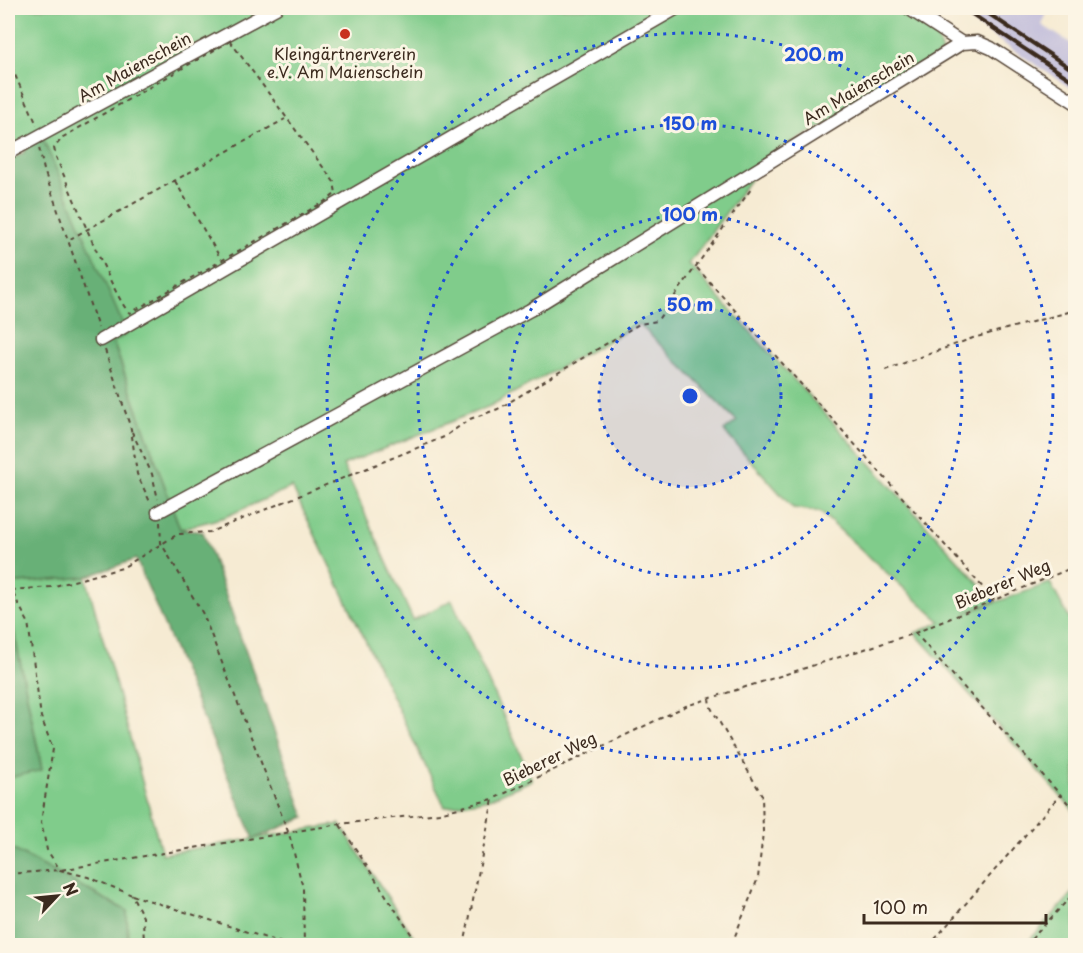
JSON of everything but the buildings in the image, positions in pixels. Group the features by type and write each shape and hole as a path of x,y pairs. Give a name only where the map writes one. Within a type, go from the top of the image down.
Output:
{"lane":[{"name":"Am Maienschein","path":"8,153 276,8"},
{"path":"101,340 677,8"},
{"path":"908,8 962,43 985,44 1076,104"},
{"name":"Am Maienschein","path":"157,511 530,310 962,43"}],"path":[{"path":"230,41 285,119 334,182 336,193 330,200 130,313 121,304 56,158 56,143 230,41"},
{"path":"8,59 41,136 40,158 131,429 158,495 157,511 161,543 202,614 289,834 303,888 304,945"},
{"path":"69,239 285,119"},
{"path":"175,181 222,261"},
{"path":"291,945 132,895 88,877 60,870 47,849 41,822 53,749 41,717 28,622 9,590 51,587 122,568 178,534 210,532 444,437 470,419 498,409 639,324 657,321 697,268 751,189"},
{"path":"697,268 995,601"},
{"path":"885,370 973,338 1076,310"},
{"path":"131,429 141,488 157,511"},
{"name":"Bieberer Weg","path":"8,874 60,870 340,825 439,813 493,799 686,706 915,633 1076,566"},
{"path":"915,633 1076,813"},
{"path":"709,698 710,706 762,795 763,832 758,878 731,945"},
{"path":"929,945 1060,795"},
{"path":"464,945 493,799"},
{"path":"340,825 419,945"},
{"path":"1025,945 1076,891"},
{"path":"132,895 143,917 144,945"}],"shaded area":[{"path":"950,8 1049,8 1042,25 1075,46 1075,91"}],"green space":[{"path":"8,8 897,8 936,34 942,53 853,109 767,156 689,264 995,601 965,613 1050,583 1075,629 1075,812 915,633 941,622 820,512 793,508 724,431 737,421 639,324 490,406 343,465 413,620 452,600 532,780 489,799 445,807 292,487 225,517 180,529 113,341 126,334 40,133 8,149"},
{"path":"40,132 127,334 113,342 180,529 203,532 305,817 254,839 136,559 86,577 8,584 8,161 23,153"},
{"path":"86,577 162,854 340,824 419,945 128,945 127,911 8,847 8,778 42,769 8,602 8,584"},
{"path":"8,602 42,770 8,778"},
{"path":"8,847 127,911 128,945 8,945"},
{"path":"1075,891 1075,945 1025,945"}],"railway":[{"path":"963,8 1076,83"},
{"path":"980,8 1076,72"}],"place":[{"name":"Kleingärtnerverein e.V. Am Maienschein","path":"345,34"}]}
